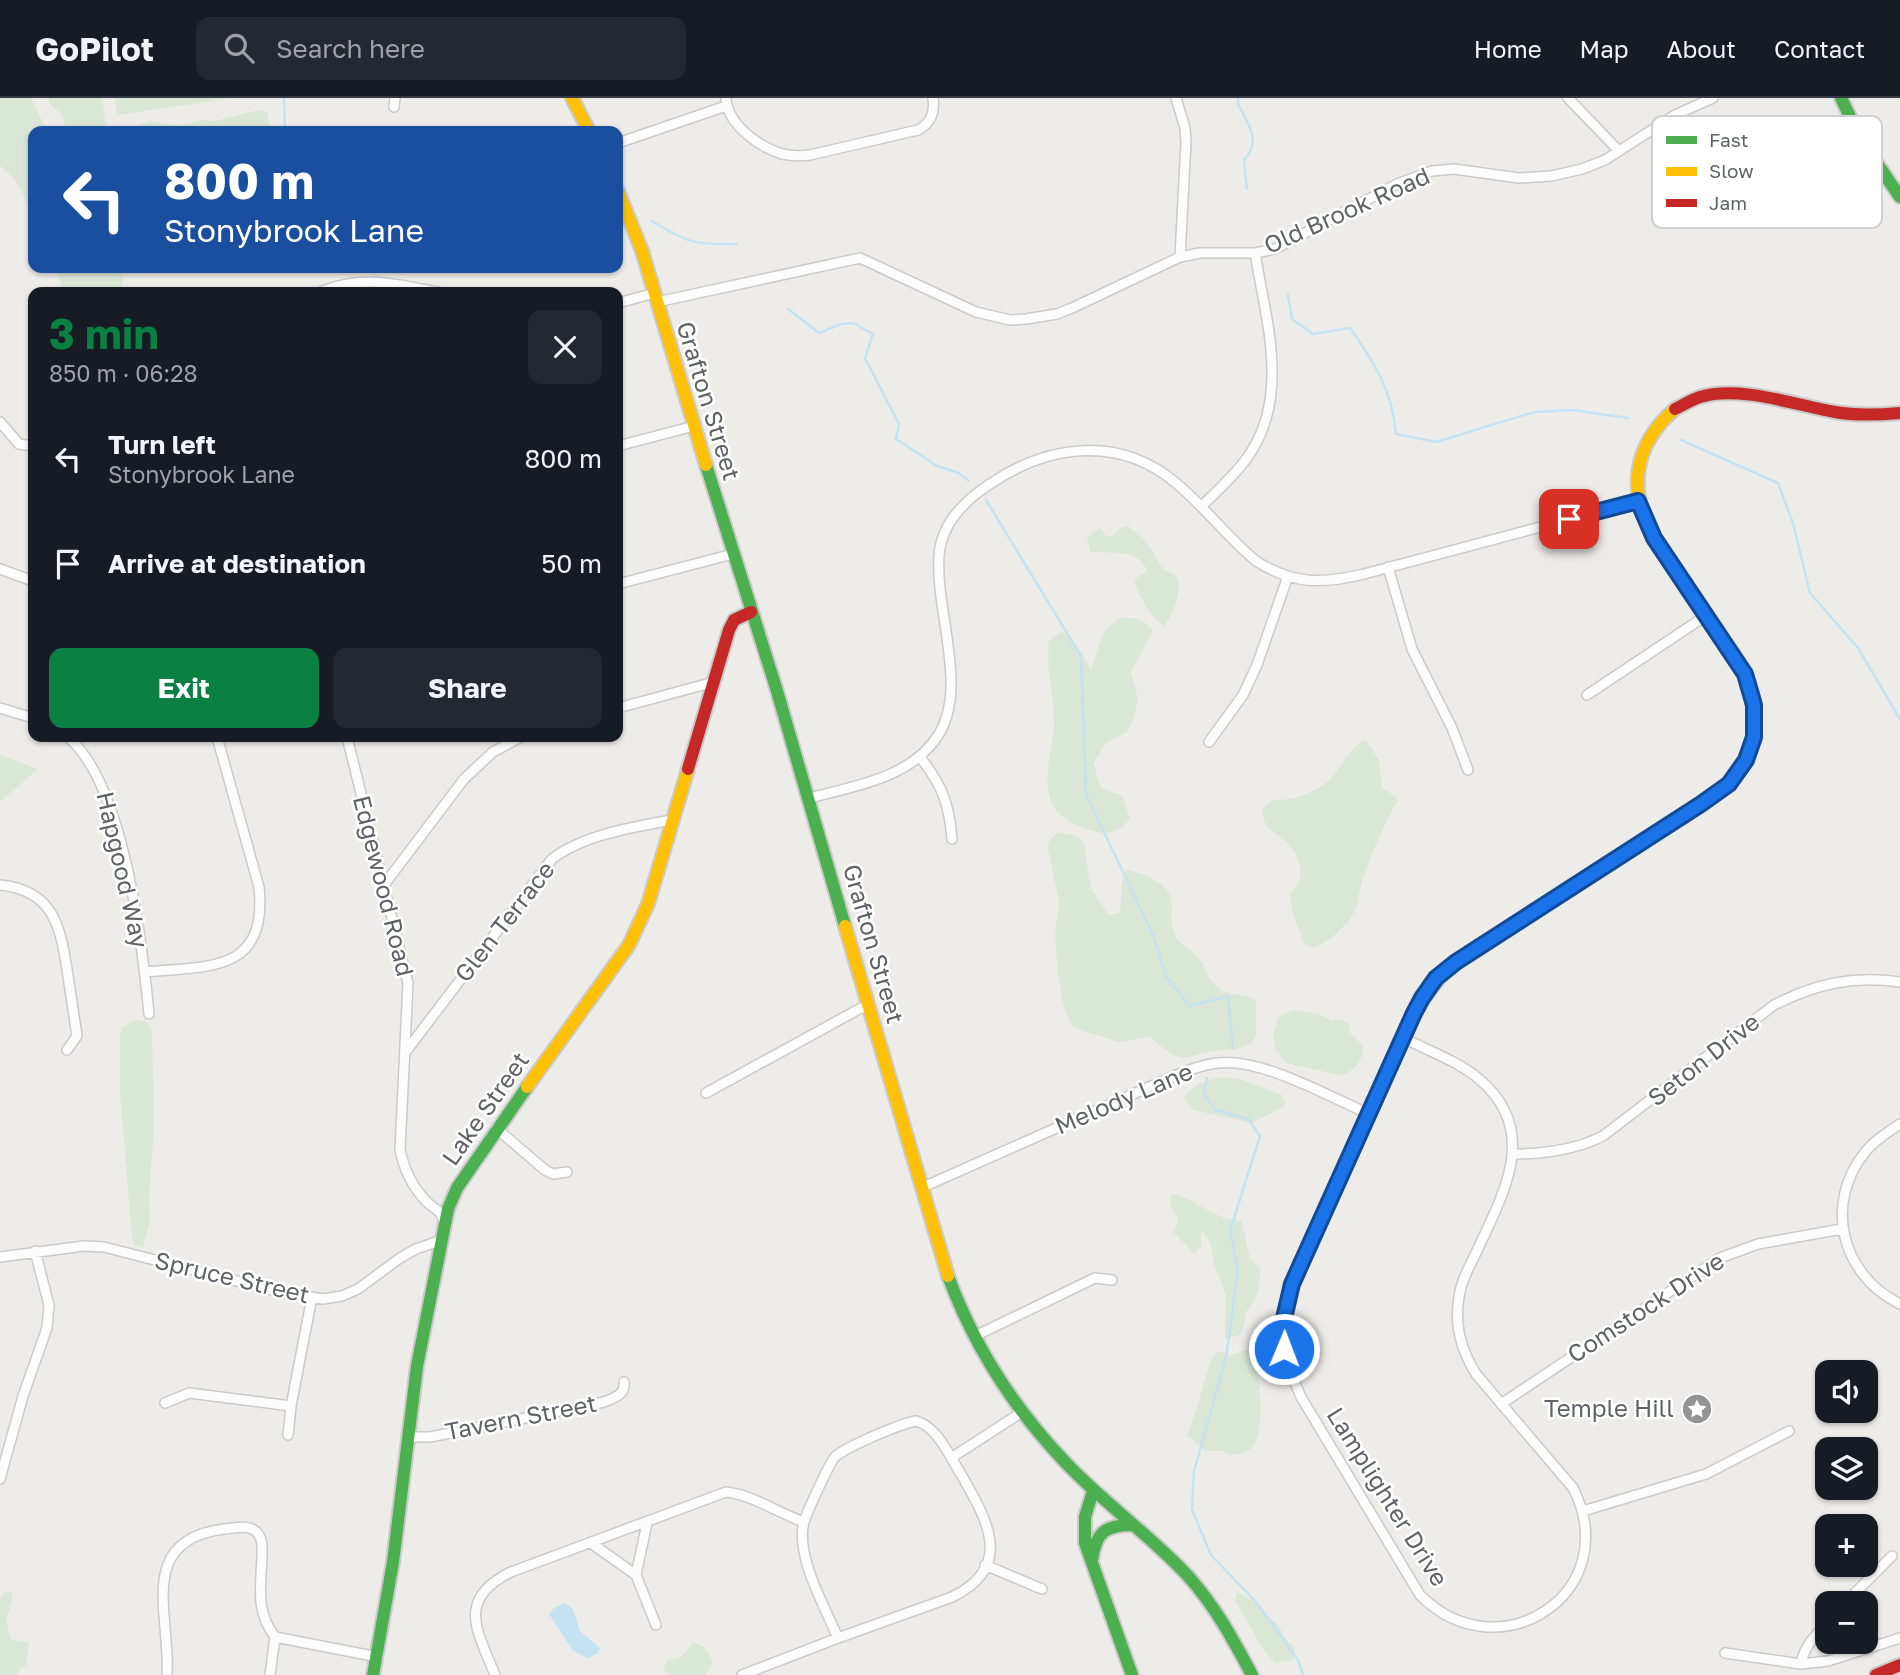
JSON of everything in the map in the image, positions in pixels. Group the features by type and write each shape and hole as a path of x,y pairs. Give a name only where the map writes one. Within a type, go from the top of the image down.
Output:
{"main road":[{"path":"572,98 586,126"},
{"path":"1841,98 1850,116"},
{"path":"1882,171 1900,197"},
{"name":"Grafton Street","path":"623,202 656,298 809,798 921,1188 960,1305 1022,1412 1093,1491 1191,1580 1233,1641 1252,1675"},
{"name":"Lamplighter Drive","path":"1404,1038 1422,998 1436,978 1701,804 1729,784 1746,760 1754,737 1754,705 1745,674 1654,538 1638,501 1640,464 1655,429 1674,410 1700,397 1737,393 1850,415 1877,417 1900,413"},
{"name":"Lake Street","path":"373,1675 393,1562 418,1364 448,1209 457,1188 496,1128 629,945 648,904 732,623 738,617 751,612"},
{"path":"1093,1491 1084,1527 1085,1543 1132,1675"},
{"path":"1092,1561 1099,1534 1117,1525 1133,1525"},
{"path":"1876,1675 1900,1665"}],"street":[{"path":"623,141 726,102 735,122 757,141 782,154 810,155 918,130 933,116 933,98"},
{"path":"1176,98 1185,128 1186,142 1180,257"},
{"path":"1567,98 1619,151"},
{"name":"Old Brook Road","path":"1673,116 1713,98"},
{"name":"Old Brook Road","path":"623,302 859,258 968,310 994,317 1027,320 1072,308 1180,257 1208,253 1255,253 1275,249 1397,184 1432,171 1451,169 1509,178 1540,177 1582,169 1619,151 1652,130"},
{"path":"1202,506 1246,460 1269,415 1273,374 1255,253"},
{"path":"334,287 366,281 393,282 410,287"},
{"path":"0,422 19,444 28,445"},
{"path":"623,445 694,426"},
{"path":"809,798 885,776 908,766 920,757 941,731 949,707 951,681 939,581 939,554 943,534 953,516 967,500 1031,460 1075,451 1098,451 1116,453 1144,463 1161,472 1202,506 1249,555 1269,569 1288,576 1324,582 1638,501"},
{"path":"623,583 733,554"},
{"path":"1388,567 1412,649 1452,728 1468,770"},
{"path":"0,569 28,579"},
{"path":"1209,742 1234,709 1252,675 1288,576"},
{"path":"1587,695 1707,615"},
{"path":"623,707 713,682"},
{"path":"0,708 28,716"},
{"name":"Hapgood Way","path":"72,742 89,761 103,788 121,848 134,901 149,1014"},
{"path":"145,972 202,967 232,958 248,946 258,931 261,908 259,887 217,742"},
{"name":"Edgewood Road","path":"348,742 408,983 400,1132 403,1165 428,1203 442,1214 445,1231"},
{"path":"384,885 464,779 493,752 512,742"},
{"path":"920,757 942,790 949,812 952,839"},
{"name":"Glen Terrace","path":"405,1052 552,859 571,846 590,839 672,820"},
{"path":"0,885 26,890 51,910 57,922 63,941 76,1036 67,1049"},
{"name":"Seton Drive","path":"1513,1154 1558,1151 1603,1136 1624,1123 1774,1005 1793,995 1842,980 1870,978 1900,982"},
{"path":"706,1093 850,1014 869,1007"},
{"name":"Lamplighter Drive","path":"1404,1038 1465,1069 1496,1095 1508,1119 1513,1154 1504,1191 1464,1278 1457,1310 1458,1332 1476,1374 1566,1477 1583,1511 1587,1536 1583,1562 1573,1585 1556,1605 1535,1619 1511,1628 1486,1629 1461,1624 1438,1612 1420,1595 1301,1397 1287,1364 1284,1349 1287,1301 1299,1268 1370,1114 1404,1038"},
{"name":"Melody Lane","path":"921,1188 1167,1079 1216,1063 1255,1065 1370,1114"},
{"path":"1900,1124 1866,1151 1855,1168 1845,1189 1842,1229 1854,1261 1865,1278 1878,1291 1900,1304"},
{"path":"496,1128 545,1170 559,1174 568,1172"},
{"name":"Comstock Drive","path":"1501,1404 1720,1258 1758,1244 1842,1229"},
{"name":"Spruce Street","path":"0,1257 84,1246 104,1247 276,1291 333,1298 358,1289 400,1258 439,1241 445,1231"},
{"path":"0,1479 23,1396 47,1328 49,1305 35,1251"},
{"path":"975,1335 1095,1278 1112,1280"},
{"path":"288,1435 290,1406 312,1297"},
{"name":"Tavern Street","path":"407,1437 430,1437 604,1402 621,1394 625,1387 624,1382"},
{"path":"165,1403 189,1394 290,1406"},
{"path":"951,1458 1022,1412"},
{"path":"742,1675 958,1594 974,1583 985,1565 990,1545 988,1525 951,1458 929,1429 916,1421 842,1451 831,1461 804,1522 801,1539 807,1562 838,1638"},
{"path":"1583,1511 1706,1474 1789,1431"},
{"path":"495,1675 477,1621 476,1606 484,1590 494,1580 726,1492 747,1497 804,1522"},
{"path":"636,1576 647,1523"},
{"path":"167,1675 168,1643 162,1599 165,1572 177,1550 186,1542 203,1534 243,1527 252,1528 258,1534 262,1545 259,1593 261,1608 267,1626 275,1637 377,1657"},
{"path":"591,1543 636,1576 656,1625"},
{"path":"1857,1591 1892,1556"},
{"path":"985,1565 1042,1589"},
{"path":"1801,1664 1803,1652 1815,1636"},
{"path":"270,1675 275,1637"},
{"path":"1726,1653 1801,1664 1828,1661 1900,1639"}],"green space":[{"path":"0,98 31,98 45,126 28,126 28,208 13,178 0,166"},
{"path":"49,98 102,98 106,126 65,126 62,115 49,103"},
{"path":"115,98 234,98 117,115"},
{"path":"259,110 267,112 269,126 177,126 203,120 215,121"},
{"path":"152,121 177,126 140,126"},
{"path":"57,273 124,273 122,287 62,287"},
{"path":"1127,526 1146,542 1160,565 1178,580 1175,604 1164,626 1150,612 1134,580 1147,571 1138,559 1131,555 1090,552 1087,537 1100,528 1106,536 1113,536 1118,529"},
{"path":"1125,617 1141,620 1153,630 1131,672 1138,699 1133,720 1127,732 1106,743 1094,762 1101,785 1108,791 1122,795 1130,819 1116,831 1106,833 1089,830 1063,817 1053,806 1050,796 1048,766 1054,726 1048,663 1049,641 1060,632 1068,634 1091,668 1105,631"},
{"path":"1366,740 1379,760 1382,788 1395,796 1397,801 1371,857 1353,914 1338,932 1314,948 1304,943 1292,911 1290,893 1300,875 1297,857 1284,840 1267,828 1263,808 1272,800 1297,797 1321,787 1333,776 1351,751"},
{"path":"0,755 38,769 0,802"},
{"path":"1059,832 1077,836 1084,843 1090,886 1110,915 1120,912 1122,882 1126,870 1147,876 1167,890 1172,903 1172,927 1179,941 1198,958 1216,986 1225,992 1256,1000 1256,1035 1253,1042 1241,1048 1184,1058 1173,1055 1149,1037 1119,1042 1072,1026 1064,1007 1058,975 1055,935 1059,902 1048,849 1051,839"},
{"path":"1293,1010 1318,1014 1332,1020 1340,1019 1349,1024 1350,1033 1363,1046 1362,1056 1355,1067 1343,1076 1286,1063 1275,1049 1273,1035 1278,1017"},
{"path":"136,1020 146,1021 152,1032 154,1126 150,1221 143,1248 135,1245 132,1238 120,1092 120,1034 122,1027"},
{"path":"1225,1077 1242,1080 1282,1095 1285,1104 1252,1123 1193,1110 1184,1098 1197,1085"},
{"path":"1172,1193 1224,1218 1242,1221 1250,1259 1260,1268 1260,1275 1258,1292 1245,1313 1245,1324 1240,1335 1225,1339 1226,1295 1215,1267 1210,1242 1201,1230 1201,1247 1194,1254 1174,1233 1178,1220 1170,1204"},
{"path":"1246,1350 1255,1356 1259,1378 1261,1408 1258,1436 1253,1446 1244,1453 1229,1455 1222,1451 1205,1451 1187,1435 1210,1362 1214,1354 1221,1351 1228,1356"},
{"path":"1237,1591 1257,1604 1264,1614 1279,1626 1284,1637 1295,1648 1293,1660 1275,1663 1262,1648 1235,1600"},
{"path":"12,1592 12,1605 7,1616 8,1629 11,1640 29,1642 26,1666 20,1668 17,1675 0,1675 0,1599 3,1593"},
{"path":"693,1643 704,1648 710,1656 712,1663 706,1675 668,1675 664,1669 666,1661 681,1657"}],"water":[{"path":"565,1603 573,1609 580,1631 600,1648 598,1653 588,1658 573,1651 549,1614 554,1608"}],"waterway":[{"path":"284,98 285,126"},
{"path":"1238,98 1253,139 1244,160 1247,189"},
{"path":"652,221 692,241 737,244"},
{"path":"1288,295 1292,319 1313,334 1350,328 1381,378 1391,404 1396,434 1436,442 1534,412 1572,410 1628,418"},
{"path":"788,309 819,333 841,324 853,323 873,334 865,358 899,424 896,439 937,466 959,473 969,481"},
{"path":"1681,440 1778,483 1793,523 1810,593 1858,648 1900,719"},
{"path":"986,500 1081,656 1086,794 1153,935 1167,978 1190,1006 1228,996 1233,1049"},
{"path":"1207,1078 1204,1093 1215,1110 1248,1119 1260,1136 1230,1231 1238,1271 1226,1358 1194,1471 1192,1510 1211,1555 1257,1603 1298,1660 1303,1675"}],"traffic: fast":[{"path":"1841,98 1850,116"},
{"path":"1882,171 1900,197"},
{"path":"706,465 777,691 845,926"},
{"path":"1404,1038 1425,997 1456,962 1678,819"},
{"path":"373,1675 393,1562 417,1366 448,1209 457,1188 527,1087"},
{"path":"948,1276 983,1352 1030,1422 1082,1479 1159,1547 1198,1587 1252,1675"},
{"path":"1093,1491 1085,1517 1085,1543 1132,1675"},
{"path":"1092,1560 1096,1543 1104,1532 1115,1527 1133,1525"}],"traffic: slow":[{"path":"572,98 586,126"},
{"path":"623,204 642,251 706,465"},
{"path":"1675,409 1661,423 1642,454 1638,471 1641,505 1656,540 1746,676 1755,716 1752,744 1741,769 1720,791 1678,819"},
{"path":"527,1087 629,945 648,904 688,769"},
{"path":"845,926 948,1276"}],"traffic: jam":[{"path":"1675,409 1700,397 1732,393 1768,397 1843,413 1900,413"},
{"path":"688,769 729,630 734,620 751,612"},
{"path":"1876,1675 1900,1665"}],"place":[{"name":"Temple Hill","path":"1697,1409"}],"route":[{"path":"1284,1349 1284,1318 1292,1284 1414,1013 1436,978 1456,962 1729,784 1746,760 1754,737 1754,705 1750,684 1654,538 1638,501 1569,519"}]}
